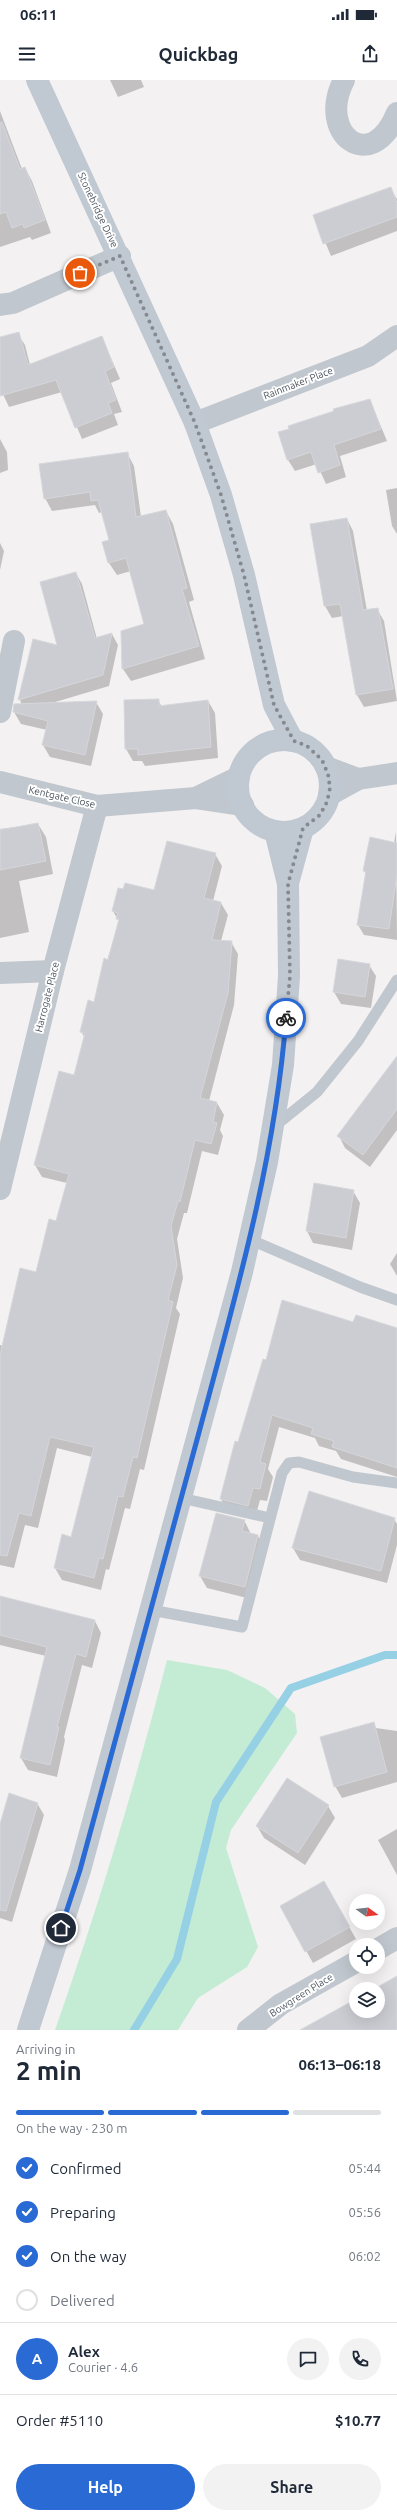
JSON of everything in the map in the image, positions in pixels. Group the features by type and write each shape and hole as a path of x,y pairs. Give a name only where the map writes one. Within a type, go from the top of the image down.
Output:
{"street":[{"name":"Stonebridge Drive","path":"38,80 120,256 195,423 221,495 244,575 274,705 294,741"},
{"path":"344,80 338,90 337,120 344,138 354,145 367,146 378,140 392,124 397,113"},
{"path":"0,306 13,302 120,256"},
{"name":"Rainmaker Place","path":"195,423 368,356 397,336"},
{"path":"0,712 14,641"},
{"name":"Stonebridge Drive","path":"266,744 274,705"},
{"path":"284,740 294,741 313,750 326,767 330,781 329,795 320,815 303,828 289,831 275,831 256,822 243,805 239,791 239,777 248,757 266,744 284,740"},
{"path":"326,767 358,779"},
{"path":"329,795 358,779 397,773"},
{"name":"Kentgate Close","path":"196,798 239,777"},
{"name":"Kentgate Close","path":"0,782 96,806 196,798 243,805"},
{"name":"Harrogate Place","path":"0,1189 53,971 96,806"},
{"path":"288,884 303,828"},
{"path":"28,2030 80,1870 151,1610 249,1239 273,1128 282,1065 290,976 288,884 275,831"},
{"path":"0,972 53,971"},
{"path":"385,1945 397,1938"},
{"name":"Bowgreen Place","path":"248,2030 282,2004 349,1966"}],"lane":[{"path":"273,1128 317,1092 358,1041 397,980"},
{"path":"249,1239 360,1287 397,1300"},
{"path":"151,1610 242,1627 282,1473 289,1463 299,1462 353,1477 397,1483"},
{"path":"181,1498 270,1518"}],"green space":[{"path":"167,1660 227,1670 265,1688 295,1714 297,1733 231,1830 226,1848 258,1947 247,1967 198,1998 178,2030 55,2030 115,1846"}],"building":[{"path":"2,122 20,169 25,167 45,220 24,228 23,224 12,228 6,212 0,214 0,123"},
{"path":"391,187 397,203 397,217 323,244 313,215"},
{"path":"19,332 28,365 102,336 114,367 105,371 116,400 108,403 112,413 75,428 56,380 0,396 0,337"},
{"path":"370,399 381,429 334,445 340,465 318,473 311,452 287,460 278,432 289,429 288,426 334,411 333,409"},
{"path":"128,452 136,517 166,510 187,588 182,589 199,646 122,669 121,631 144,624 126,558 108,563 102,542 109,540 98,500 91,501 90,492 44,499 39,464"},
{"path":"347,518 363,610 378,608 393,689 356,695 340,604 324,606 310,524"},
{"path":"76,572 95,638 112,633 103,675 18,700 33,639 57,645 40,582"},
{"path":"159,699 159,706 208,700 211,747 138,755 138,749 125,749 124,700"},
{"path":"97,701 85,755 42,745 48,721 13,712 14,704"},
{"path":"38,823 46,861 0,870 0,830"},
{"path":"370,837 397,843 397,874 389,929 357,925 366,871 363,871"},
{"path":"167,841 216,853 204,898 221,902 212,940 232,941 228,993 200,1098 217,1102 213,1122 217,1123 211,1144 195,1140 180,1202 178,1201 171,1226 177,1265 168,1300 173,1302 137,1458 133,1457 123,1497 118,1496 103,1559 99,1558 94,1578 54,1568 62,1534 71,1537 94,1447 50,1437 31,1516 19,1513 7,1556 0,1555 0,1355 20,1268 36,1272 49,1219 56,1221 69,1174 34,1165 59,1071 74,1075 85,1033 80,1032 88,1000 94,1002 104,958 108,960 119,919 116,919 118,913 112,911 118,888 123,889 125,883 154,890"},
{"path":"338,959 370,964 365,997 333,992"},
{"path":"397,1056 397,1109 363,1155 337,1136"},
{"path":"314,1183 354,1190 346,1238 306,1231"},
{"path":"282,1300 353,1322 356,1315 397,1328 397,1468 332,1447 334,1441 311,1434 313,1428 272,1415 260,1462 266,1464 260,1489 253,1488 248,1506 220,1499 235,1441 238,1442 263,1359 266,1360"},
{"path":"309,1491 395,1518 381,1571 292,1548"},
{"path":"216,1513 245,1520 242,1531 258,1535 245,1587 199,1576"},
{"path":"0,1596 95,1620 86,1657 76,1654 57,1727 59,1727 50,1765 20,1758 47,1647 0,1635"},
{"path":"374,1722 387,1772 334,1787 320,1737"},
{"path":"287,1778 329,1805 298,1853 256,1826"},
{"path":"9,1793 38,1803 6,1911 0,1910 0,1824"},
{"path":"324,1881 349,1928 305,1952 280,1906"},
{"path":"397,1976 397,2030 300,2030 349,2003 349,2018 385,2018 385,1983"}],"waterway":[{"path":"134,2030 177,1959 216,1802 291,1688 385,1655 397,1655"}],"way so far":[{"path":"80,273 120,256 195,423 221,495 244,575 266,661 274,705 294,741 313,750 322,760 326,767 330,781 329,795 324,809 315,820 303,828 288,884 290,976 286,1018"}],"route":[{"path":"61,1928 80,1870 242,1272 267,1162 282,1065 286,1018"}]}
